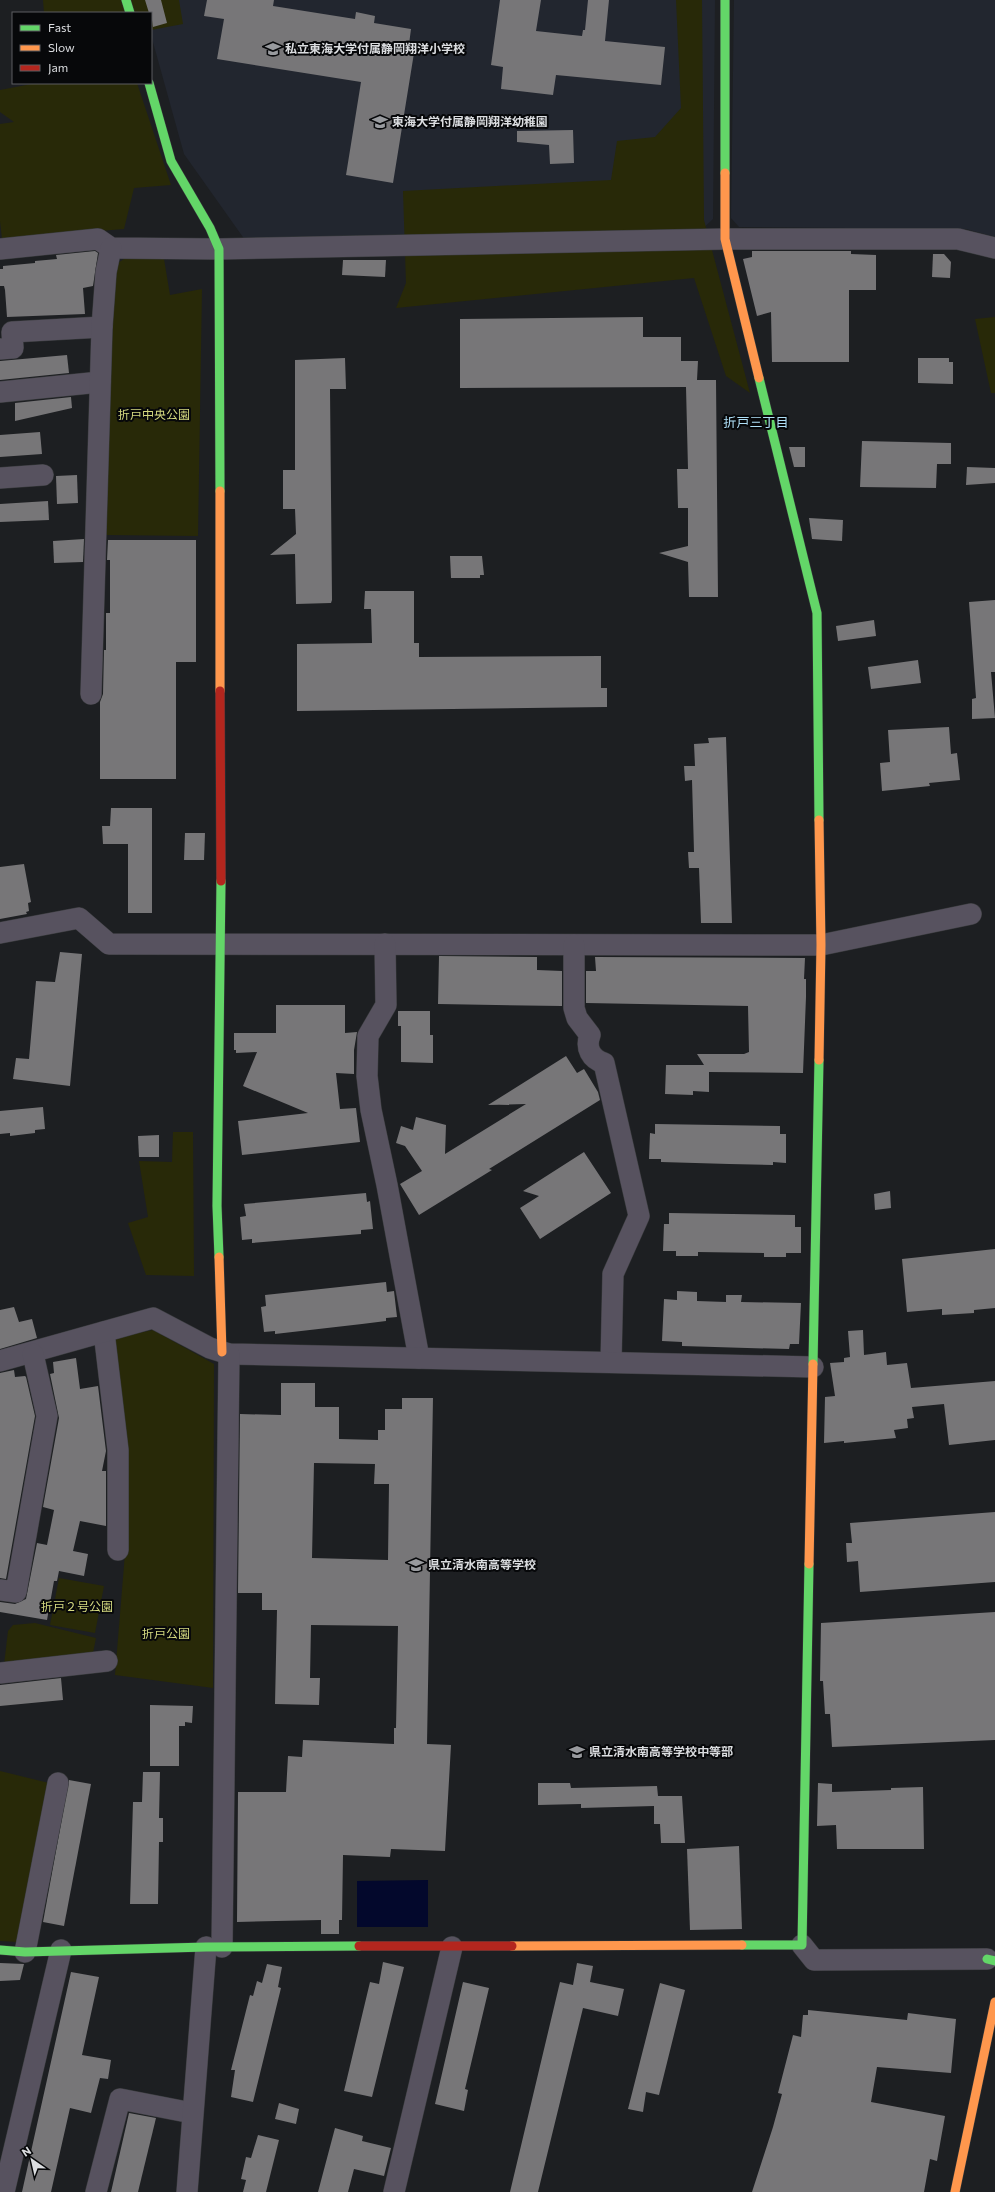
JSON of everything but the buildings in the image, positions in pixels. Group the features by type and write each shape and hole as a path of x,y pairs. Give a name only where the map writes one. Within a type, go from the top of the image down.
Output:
{"street":[{"path":"126,0 130,12"},
{"path":"725,0 724,239 817,613 821,945 802,1945 814,1960 991,1960"},
{"path":"149,84 171,161 210,228 219,249 221,944 217,1206 225,1353 214,1947 192,2113 187,2192"},
{"path":"0,249 98,239 111,248 219,249 724,239 958,239 995,248"},
{"path":"92,694 102,327 106,272 111,248"},
{"path":"0,349 13,348 12,332 102,327"},
{"path":"0,392 100,382"},
{"path":"0,478 43,475"},
{"path":"0,933 78,918 109,944 821,945 971,914"},
{"path":"385,944 386,1005 368,1036 367,1076 371,1110 387,1185 419,1358"},
{"path":"574,945 574,1008 577,1018 590,1035 587,1042 589,1052 596,1060 604,1064 638,1216 613,1274 611,1362"},
{"path":"0,1362 33,1354 152,1318 210,1348 225,1353 813,1367"},
{"path":"104,1332 118,1450 118,1550"},
{"path":"0,1590 16,1592 47,1416 33,1354"},
{"path":"0,1673 107,1661"},
{"path":"25,1952 58,1783"},
{"path":"0,1950 25,1952 214,1947 802,1945"},
{"path":"394,2192 452,1947"},
{"path":"4,2192 61,1950"},
{"path":"955,2192 995,2002"},
{"path":"96,2192 120,2099 192,2113"}],"shaded area":[{"path":"141,0 715,0 713,219 698,233 245,240 184,154 152,39 152,12 150,12"},
{"path":"734,0 995,0 995,237 966,229 739,227 731,218"}],"green space":[{"path":"43,0 179,0 183,24 152,30 152,12 44,12"},
{"path":"676,0 702,0 704,220 750,393 726,376 694,278 396,308 406,283 403,191 611,180 617,141 655,137 681,108"},
{"path":"32,84 137,84 171,185 134,188 124,229 2,239 0,221 0,124 14,122 0,112 0,90"},
{"name":"折戸中央公園","path":"124,259 164,259 170,295 202,289 198,536 105,535 110,283 118,263"},
{"path":"995,317 995,393 991,393 975,319"},
{"path":"173,1132 193,1132 194,1276 146,1275 128,1223 148,1217 139,1161 172,1162"},
{"name":"折戸公園","path":"153,1330 214,1364 213,1688 115,1675 129,1505 114,1338"},
{"name":"折戸２号公園","path":"59,1578 104,1586 95,1633 50,1625"},
{"path":"35,1623 96,1638 92,1658 4,1665 8,1631 13,1625"},
{"path":"0,1771 49,1783 18,1942 0,1941"}],"water":[{"path":"428,1880 428,1927 357,1927 357,1881"}],"traffic: fast":[{"path":"126,0 130,12"},
{"path":"725,0 725,173"},
{"path":"149,84 171,161 210,228 219,249 220,491"},
{"path":"759,378 817,613 819,820"},
{"path":"219,1257 217,1206 221,881"},
{"path":"813,1364 819,1060"},
{"path":"742,1945 802,1945 809,1564"},
{"path":"0,1950 25,1952 206,1947 359,1946"},
{"path":"987,1959 995,1961"}],"traffic: slow":[{"path":"725,173 725,239 759,378"},
{"path":"220,491 220,691"},
{"path":"819,820 821,945 819,1060"},
{"path":"219,1257 222,1352"},
{"path":"809,1564 813,1364"},
{"path":"512,1946 742,1945"},
{"path":"955,2192 995,2002"}],"traffic: jam":[{"path":"220,691 221,881"},
{"path":"359,1946 512,1946"}],"place":[{"name":"私立東海大学付属静岡翔洋小学校","path":"273,49"},
{"name":"東海大学付属静岡翔洋幼稚園","path":"380,122"},
{"name":"県立清水南高等学校","path":"416,1565"},
{"name":"県立清水南高等学校中等部","path":"577,1752"}],"district":[{"name":"折戸三丁目","path":"756,422"}]}
